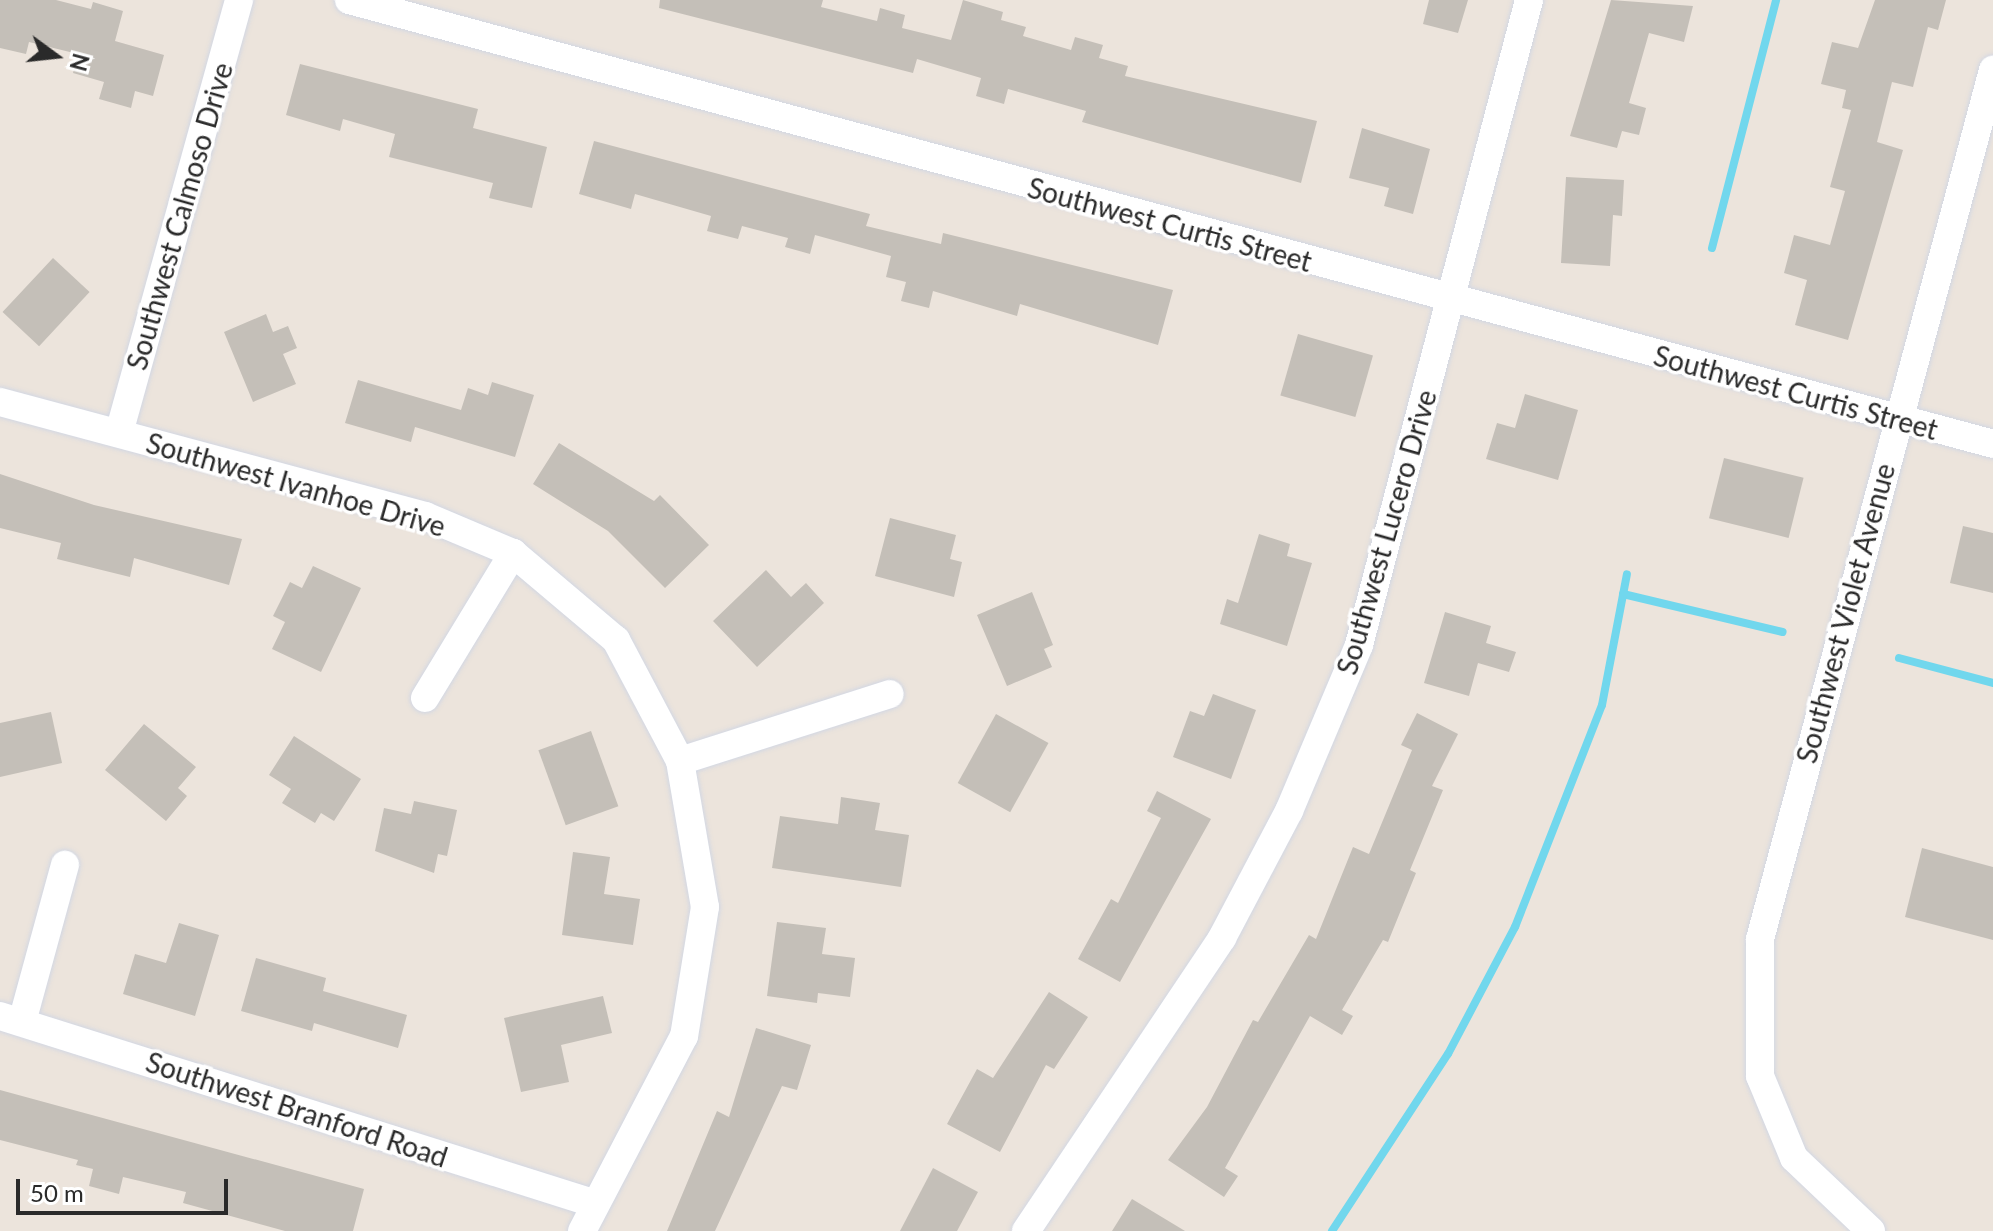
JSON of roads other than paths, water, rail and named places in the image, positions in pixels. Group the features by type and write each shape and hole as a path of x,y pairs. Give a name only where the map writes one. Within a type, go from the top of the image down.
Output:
{"street":[{"name":"Southwest Calmoso Drive","path":"119,433 239,0"},
{"name":"Southwest Curtis Street","path":"349,0 1450,300 1993,444"},
{"name":"Southwest Lucero Drive","path":"1026,1231 1222,938 1289,811 1359,645 1529,0"},
{"name":"Southwest Violet Avenue","path":"1871,1231 1794,1158 1760,1076 1760,939 1896,419 1993,70"},
{"name":"Southwest Ivanhoe Drive","path":"0,402 425,516 513,553 616,640 680,761 705,907 684,1036 593,1203 582,1231"},
{"path":"425,698 513,553"},
{"path":"680,761 890,694"},
{"path":"11,1019 65,865"},
{"name":"Southwest Branford Road","path":"11,1019 593,1203"}],"waterway":[{"path":"1712,248 1776,0"},
{"path":"1332,1231 1448,1054 1515,927 1602,705 1627,574"},
{"path":"1623,594 1783,632"},
{"path":"1899,658 1993,683"}]}
